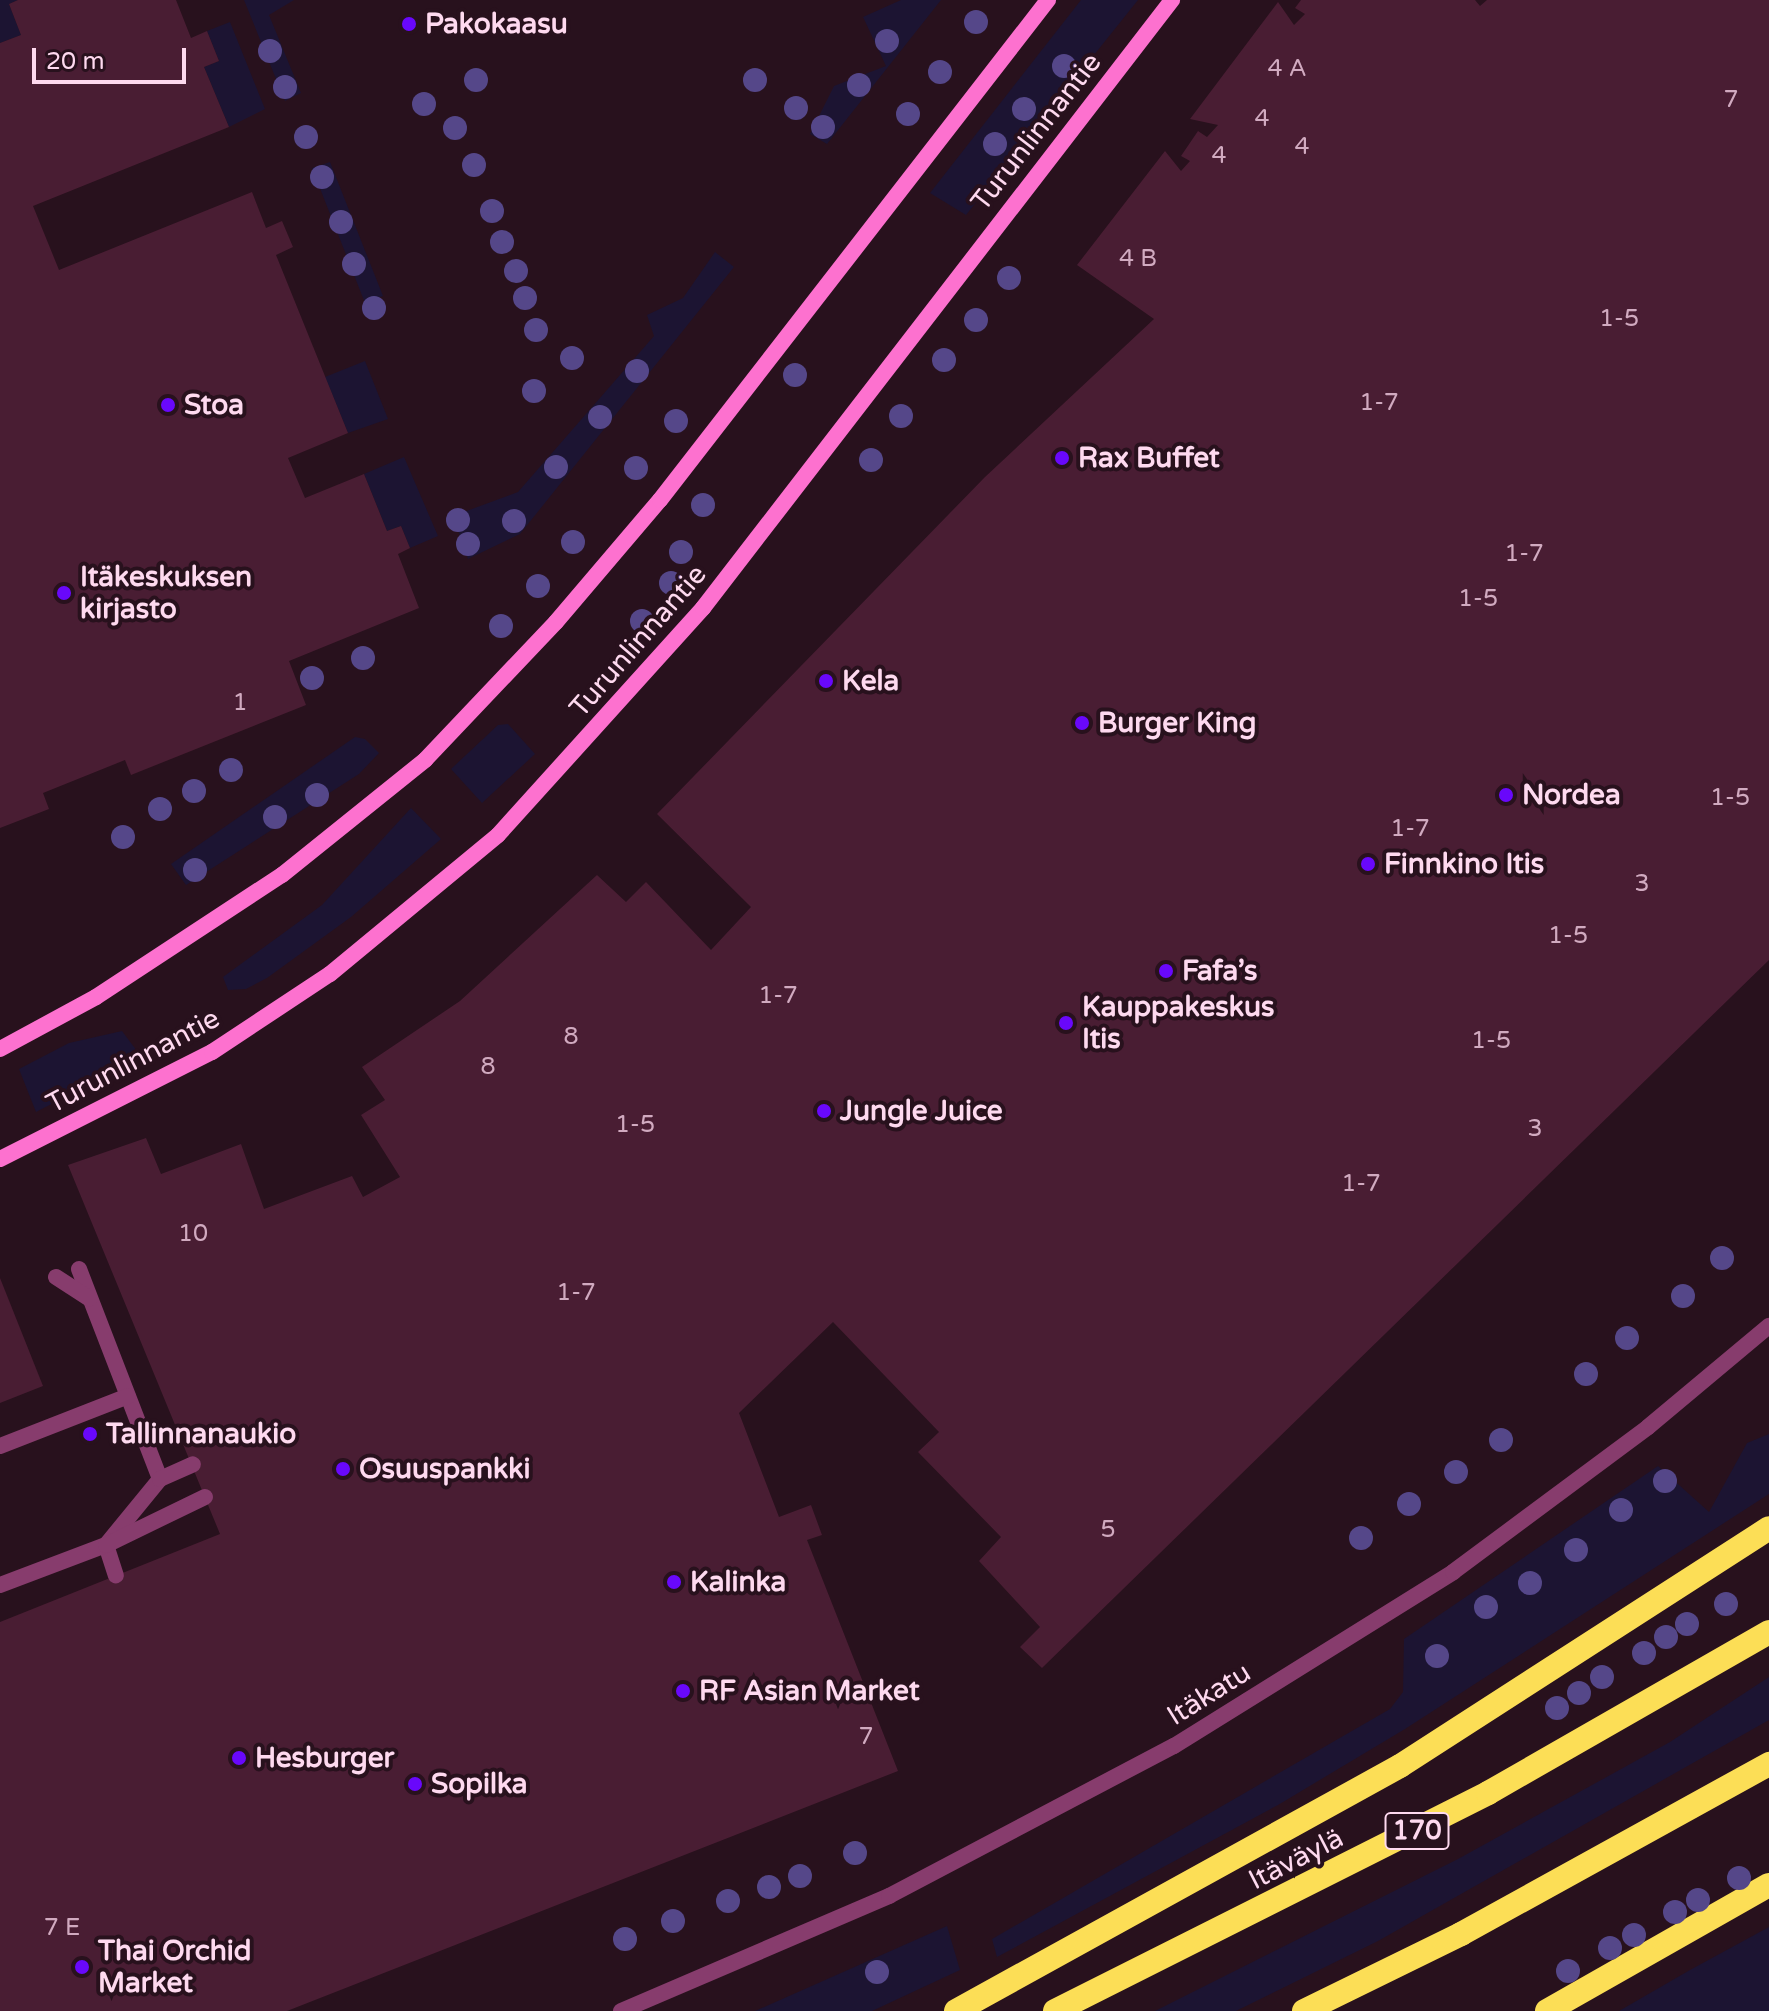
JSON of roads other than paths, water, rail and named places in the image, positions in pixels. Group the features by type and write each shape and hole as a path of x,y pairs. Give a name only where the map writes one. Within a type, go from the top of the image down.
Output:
{"highway":[{"path":"956,2011 1400,1766 1769,1528"},
{"name":"Itäväylä","path":"1055,2011 1488,1793 1769,1632"},
{"path":"1304,2011 1461,1934 1769,1764"},
{"path":"1547,2011 1769,1885"}],"main road":[{"path":"0,1049 96,997 282,875 425,760 556,622 660,500 1048,0"},
{"name":"Turunlinnantie","path":"0,1159 212,1052 330,974 498,835 703,608 1172,0"}],"street":[{"path":"79,1269 160,1479"},
{"path":"56,1277 90,1299"},
{"name":"Itäkatu","path":"621,2011 889,1896 1174,1746 1453,1572 1648,1427 1769,1326"},
{"path":"0,1446 128,1396"},
{"path":"106,1545 160,1479 193,1464"},
{"path":"0,1585 106,1545 205,1497"},
{"path":"106,1545 116,1575"}],"place":[{"name":"Pakokaasu","path":"409,24"},
{"name":"Stoa","path":"168,405"},
{"name":"Rax Buffet","path":"1062,458"},
{"name":"Itäkeskuksen kirjasto","path":"64,593"},
{"name":"Kela","path":"826,681"},
{"name":"Burger King","path":"1082,723"},
{"name":"Nordea","path":"1506,795"},
{"name":"Finnkino Itis","path":"1368,864"},
{"name":"Fafa’s","path":"1166,971"},
{"name":"Kauppakeskus Itis","path":"1066,1023"},
{"name":"Jungle Juice","path":"824,1111"},
{"name":"Tallinnanaukio","path":"90,1434"},
{"name":"Osuuspankki","path":"343,1469"},
{"name":"Kalinka","path":"674,1582"},
{"name":"RF Asian Market","path":"683,1691"},
{"name":"Hesburger","path":"239,1758"},
{"name":"Sopilka","path":"415,1784"},
{"name":"Thai Orchid Market","path":"82,1967"}]}
